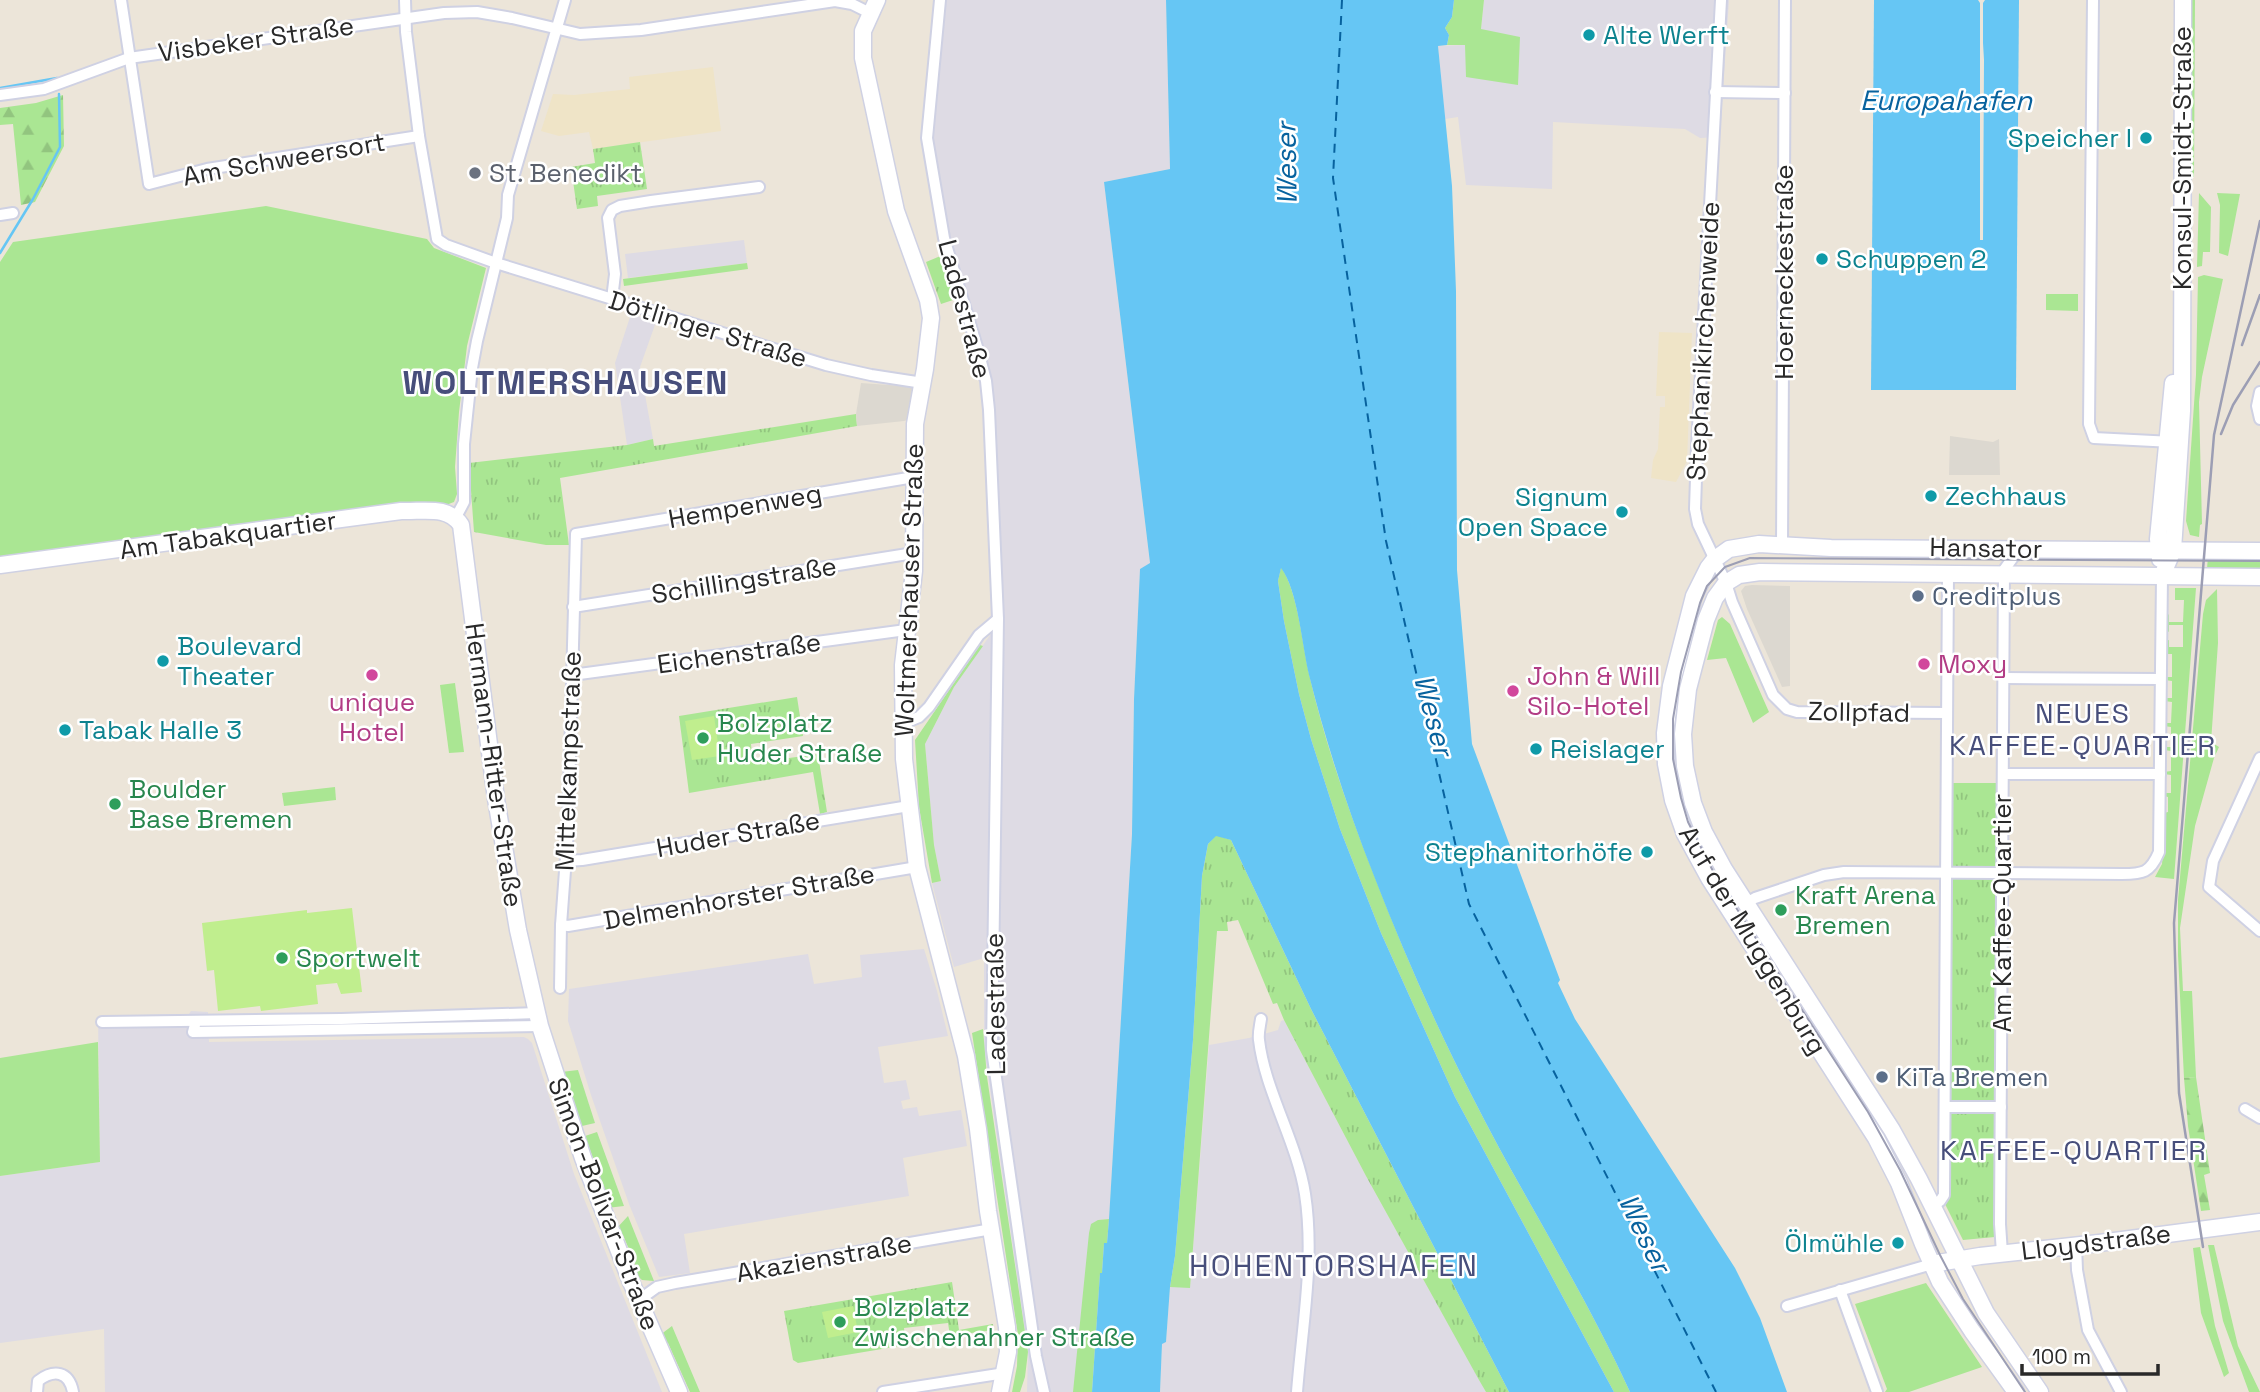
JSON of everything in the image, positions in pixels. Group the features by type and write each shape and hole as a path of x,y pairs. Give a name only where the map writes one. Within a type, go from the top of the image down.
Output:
{"street":[{"path":"121,0 129,58"},
{"path":"405,0 419,136"},
{"path":"456,517 464,502 464,444 472,368 507,218 508,195 565,0"},
{"name":"Ladestraße","path":"940,0 927,138 944,238 986,381 989,410 998,619 992,1050 1040,1390"},
{"name":"Stephanikirchenweide","path":"1721,0 1695,509 1699,527 1726,583"},
{"name":"Hoerneckestraße","path":"1782,544 1786,0"},
{"path":"2093,0 2089,424 2094,438 2173,442"},
{"name":"Konsul-Smidt-Straße","path":"2162,576 2173,442 2182,411 2180,316 2183,0"},
{"name":"Visbeker Straße","path":"0,95 44,89 129,58 444,13 477,12 558,27 580,34 641,30 835,1 873,6"},
{"name":"Woltmershauser Straße","path":"873,6 863,31 863,58 896,211 928,300 931,318 915,424 912,591 902,666 909,806 917,867 966,1056 1007,1327 1008,1352 1000,1392"},
{"name":"Am Schweersort","path":"129,58 149,184 207,169 419,136"},
{"path":"1715,92 1785,93"},
{"name":"Dötlinger Straße","path":"419,136 437,239 446,245 826,365 871,376 923,383"},
{"path":"612,299 615,274 608,218 612,210 651,201 759,187"},
{"path":"0,215 13,213"},
{"path":"2260,392 2256,406 2260,419"},
{"name":"Hempenweg","path":"576,534 915,477"},
{"name":"Am Tabakquartier","path":"0,565 401,511 443,512 456,517"},
{"name":"Hermann-Ritter-Straße","path":"456,517 461,525 505,857 518,930 539,1019"},
{"name":"Mittelkampstraße","path":"559,988 566,861 576,534"},
{"name":"Hansator","path":"1715,559 1729,549 1759,544 1831,548 2260,551"},
{"path":"2004,575 2004,570 2014,556 2034,549"},
{"name":"Schillingstraße","path":"573,607 914,553"},
{"name":"Auf der Muggenburg","path":"1715,559 1694,596 1668,701 1666,764 1676,809 1685,834 1709,878 1876,1138 1895,1175 1932,1264 1952,1302 2017,1392"},
{"name":"Hansator","path":"1726,583 1739,575 1760,572 2260,577"},
{"path":"1930,1200 1940,1201 1944,1195 1948,574"},
{"name":"Am Kaffee-Quartier","path":"2002,1253 2004,575"},
{"path":"1746,903 1824,875 1844,872 2142,873 2154,866 2159,852 2162,576"},
{"name":"Auf der Muggenburg","path":"1726,583 1715,598 1706,620 1685,707 1683,747 1698,820 1746,903 1885,1119 1930,1200 1992,1323 2040,1392"},
{"name":"Zollpfad","path":"1726,583 1773,695 1778,703 1787,709 1810,713 1947,713"},
{"path":"904,723 919,717 929,707 979,635 998,619"},
{"name":"Eichenstraße","path":"572,675 906,630"},
{"path":"2004,678 2160,679"},
{"path":"2260,758 2213,861 2209,887 2260,931"},
{"path":"2003,774 2160,774"},
{"name":"Huder Straße","path":"566,861 909,806"},
{"name":"Delmenhorster Straße","path":"561,925 568,926 917,867"},
{"path":"102,1022 194,1026 341,1025 539,1019"},
{"name":"Simon-Bolivar-Straße","path":"539,1019 583,1158 631,1282 679,1392"},
{"path":"1261,1019 1258,1038 1305,1195 1308,1261 1297,1392"},
{"path":"1945,1107 2001,1107"},
{"path":"2245,1109 2260,1118"},
{"name":"Lloydstraße","path":"1932,1264 2260,1222"},
{"name":"Akazienstraße","path":"631,1282 657,1287 992,1229"},
{"path":"2076,1245 2077,1270 2088,1330 2121,1392"},
{"path":"1787,1306 1932,1264"},
{"name":"Akazienstraße","path":"639,1300 657,1287"},
{"path":"1840,1290 1877,1392"},
{"path":"883,1392 1005,1373"},
{"path":"37,1392 38,1381 44,1377 65,1374 73,1392"}],"shaded area":[{"path":"940,0 1166,0 1170,169 1104,182 1150,564 1140,569 1132,834 1109,1219 1098,1220 1073,1392 1027,1392 1028,1352 984,1048 984,958 954,967 932,883 941,881 934,845 925,744 954,687 995,628 984,382 943,238 926,137"},
{"path":"1484,0 1729,0 1720,137 1700,138 1685,129 1553,122 1552,189 1466,185 1458,117 1445,119 1438,46 1466,45 1481,30"},
{"path":"713,67 721,131 593,149 589,132 559,136 541,131 553,94 574,95 630,89 629,77"},
{"path":"744,240 747,263 628,278 625,254"},
{"path":"631,314 656,322 640,367 653,439 627,445 615,363"},
{"path":"1659,332 1692,333 1687,461 1676,482 1651,478 1653,460 1658,449 1660,407 1665,407 1665,396 1656,396"},
{"path":"861,383 916,387 914,418 857,426 856,414"},
{"path":"1950,436 1993,442 1999,439 2000,475 1949,475"},
{"path":"1745,586 1790,586 1790,686 1782,687 1747,609 1741,591"},
{"path":"924,949 948,1036 878,1047 884,1083 906,1080 910,1099 901,1101 903,1109 917,1107 919,1116 961,1110 967,1146 903,1158 909,1196 684,1234 690,1273 659,1277 629,1204 591,1095 568,1021 569,989 808,954 814,984 862,977 860,955"},
{"path":"191,1011 208,1012 209,1042 528,1039 532,1043 574,1174 662,1392 105,1392 104,1329 0,1343 0,1176 100,1162 98,1016 189,1014"},
{"path":"1284,1020 1366,1176 1486,1392 1160,1392 1162,1343 1166,1342 1170,1287 1190,1287 1209,1045 1278,1030"}],"green space":[{"path":"1454,0 1484,0 1481,29 1520,37 1518,85 1466,77 1465,45 1447,45 1449,35 1445,28 1452,17"},
{"path":"2191,0 2195,0 2194,177 2190,177"},
{"path":"63,95 64,146 35,202 21,205 13,124 0,125 0,108 36,103"},
{"path":"640,142 647,189 597,196 598,206 577,209 571,167 595,163 593,149"},
{"path":"2199,193 2211,207 2210,252 2203,252 2202,266 2197,267"},
{"path":"2217,193 2240,194 2228,256 2219,253 2220,205"},
{"path":"266,206 427,239 434,248 486,268 467,346 459,412 455,467 457,494 454,502 0,560 0,262 13,242"},
{"path":"943,255 956,299 941,304 926,262"},
{"path":"747,263 748,269 624,286 623,279"},
{"path":"2204,275 2223,279 2199,402 2202,524 2199,537 2190,535 2186,521 2196,375 2198,277"},
{"path":"2046,294 2078,294 2078,311 2046,310"},
{"path":"856,414 857,426 560,478 569,545 546,545 474,532 469,463 627,445 653,439 654,446"},
{"path":"2208,555 2260,555 2260,571 2207,570"},
{"path":"1281,567 1292,590 1315,700 1338,776 1408,960 1473,1098 1593,1317 1630,1392 1614,1392 1455,1097 1381,933 1340,829 1311,739 1284,621 1278,581"},
{"path":"2175,588 2196,588 2174,879 2155,877 2162,864 2164,813 2168,812 2168,797 2164,796 2164,793 2171,793 2171,775 2164,772 2171,771 2171,751 2164,750 2164,747 2171,747 2171,727 2164,726 2164,723 2171,723 2172,702 2164,701 2165,698 2172,698 2172,681 2165,680 2165,677 2172,677 2172,654 2165,654 2165,641 2169,640 2169,647 2183,647 2183,625 2169,625 2169,632 2166,630 2166,617 2169,614 2169,622 2183,622 2184,600 2175,600"},
{"path":"2217,589 2218,643 2211,742 2219,747 2195,826 2180,928 2183,991 2192,991 2196,1077 2184,1078 2178,900 2203,614 2206,600"},
{"path":"1722,617 1730,624 1769,712 1753,723 1726,658 1707,660 1718,620"},
{"path":"980,645 983,646 954,687 925,744 934,845 941,881 932,883 919,807 915,740"},
{"path":"455,683 464,752 449,753 440,685"},
{"path":"797,697 803,736 751,744 753,763 818,754 827,812 820,814 813,772 689,793 679,716"},
{"name":"Bolzplatz Huder Straße","path":"714,716 720,756 692,760 685,721"},
{"path":"1951,783 1998,783 1995,1237 1963,1240 1944,1202"},
{"path":"335,787 336,800 284,806 282,793"},
{"path":"1216,835 1231,840 1311,1009 1509,1392 1486,1392 1479,1380 1366,1176 1277,1003 1273,1004 1238,920 1227,922 1228,931 1199,931 1202,876 1208,844"},
{"name":"Sportwelt","path":"352,908 362,992 341,994 337,983 316,985 318,1004 261,1011 260,1006 218,1011 214,970 207,971 202,923 307,910 307,913"},
{"path":"1199,931 1217,931 1190,1288 1170,1287 1175,1256 1193,1040"},
{"path":"983,1029 987,1077 1028,1352 1020,1392 1012,1392 1017,1366 1018,1335 972,1033"},
{"path":"98,1042 100,1162 0,1176 0,1058"},
{"path":"578,1070 595,1123 582,1126 561,1072"},
{"path":"2196,1077 2210,1173 2204,1175 2210,1210 2201,1211 2188,1126 2184,1078"},
{"path":"597,1132 624,1206 607,1208 604,1202 607,1197 585,1136"},
{"path":"628,1216 654,1281 642,1280 634,1273 636,1266 623,1235 617,1233 616,1229"},
{"path":"1109,1219 1100,1274 1092,1392 1073,1392 1089,1233 1091,1224"},
{"path":"2208,1245 2214,1245 2238,1346 2260,1392 2249,1392 2223,1321"},
{"path":"2200,1247 2215,1326 2229,1373 2224,1377 2201,1313 2193,1248"},
{"path":"952,1282 959,1330 993,1324 993,1330 950,1336 948,1323 904,1328 906,1345 798,1363 793,1360 784,1311"},
{"path":"1926,1283 1982,1367 1909,1392 1885,1392 1887,1389 1855,1304"},
{"name":"Bolzplatz Zwischenahner Straße","path":"853,1306 858,1332 828,1338 822,1312"},
{"path":"672,1326 700,1392 690,1392 668,1343 663,1342 660,1335"}],"water":[{"name":"Weser","path":"1166,0 1454,0 1452,17 1445,28 1449,35 1447,45 1438,46 1452,186 1456,291 1457,570 1472,744 1560,980 1558,983 1575,1019 1735,1268 1760,1318 1787,1392 1630,1392 1593,1317 1473,1098 1408,960 1364,851 1338,776 1309,675 1292,590 1281,568 1278,581 1284,621 1311,739 1340,829 1381,933 1455,1097 1614,1392 1509,1392 1311,1009 1231,840 1216,836 1208,844 1202,876 1193,1040 1175,1256 1166,1342 1162,1344 1160,1392 1092,1392 1100,1273 1109,1219 1132,834 1140,569 1150,563 1104,182 1170,169"},
{"name":"Europahafen","path":"1874,0 2019,0 2016,390 1871,390"}],"pier":[{"path":"1978,0 1985,0 1983,240 1980,240"}],"waterway":[{"path":"0,88 57,78"},
{"path":"0,253 33,199 60,147 59,94"}],"ferry route":[{"path":"1342,0 1333,178 1386,541 1469,904 1716,1392"}],"tram line":[{"path":"2025,1392 1963,1299 1900,1170 1868,1112 1715,875 1688,822 1673,759 1673,719 1681,672 1700,603 1707,586 1725,567 1750,558 2260,561"}],"railway":[{"path":"2203,1247 2179,1093 2174,923 2214,435 2260,221"},
{"path":"2242,345 2260,295"},
{"path":"2221,434 2233,405 2260,362"}],"place":[{"name":"Alte Werft","path":"1589,35"},
{"name":"Speicher I","path":"2146,138"},
{"name":"St. Benedikt","path":"475,173"},
{"name":"Schuppen 2","path":"1822,259"},
{"name":"Zechhaus","path":"1931,496"},
{"name":"Signum Open Space","path":"1622,512"},
{"name":"Creditplus","path":"1918,596"},
{"name":"Boulevard Theater","path":"163,661"},
{"name":"Moxy","path":"1924,664"},
{"name":"unique Hotel","path":"372,675"},
{"name":"John & Will Silo-Hotel","path":"1513,691"},
{"name":"Tabak Halle 3","path":"65,730"},
{"name":"Bolzplatz Huder Straße","path":"703,738"},
{"name":"Reislager","path":"1536,749"},
{"name":"Boulder Base Bremen","path":"115,804"},
{"name":"Stephanitorhöfe","path":"1647,852"},
{"name":"Kraft Arena Bremen","path":"1781,910"},
{"name":"Sportwelt","path":"282,958"},
{"name":"KiTa Bremen","path":"1882,1077"},
{"name":"Ölmühle","path":"1898,1243"},
{"name":"Bolzplatz Zwischenahner Straße","path":"840,1322"}],"district":[{"name":"WOLTMERSHAUSEN","path":"566,382"},
{"name":"NEUES KAFFEE-QUARTIER","path":"2083,729"},
{"name":"KAFFEE-QUARTIER","path":"2074,1150"},
{"name":"HOHENTORSHAFEN","path":"1334,1266"}]}
